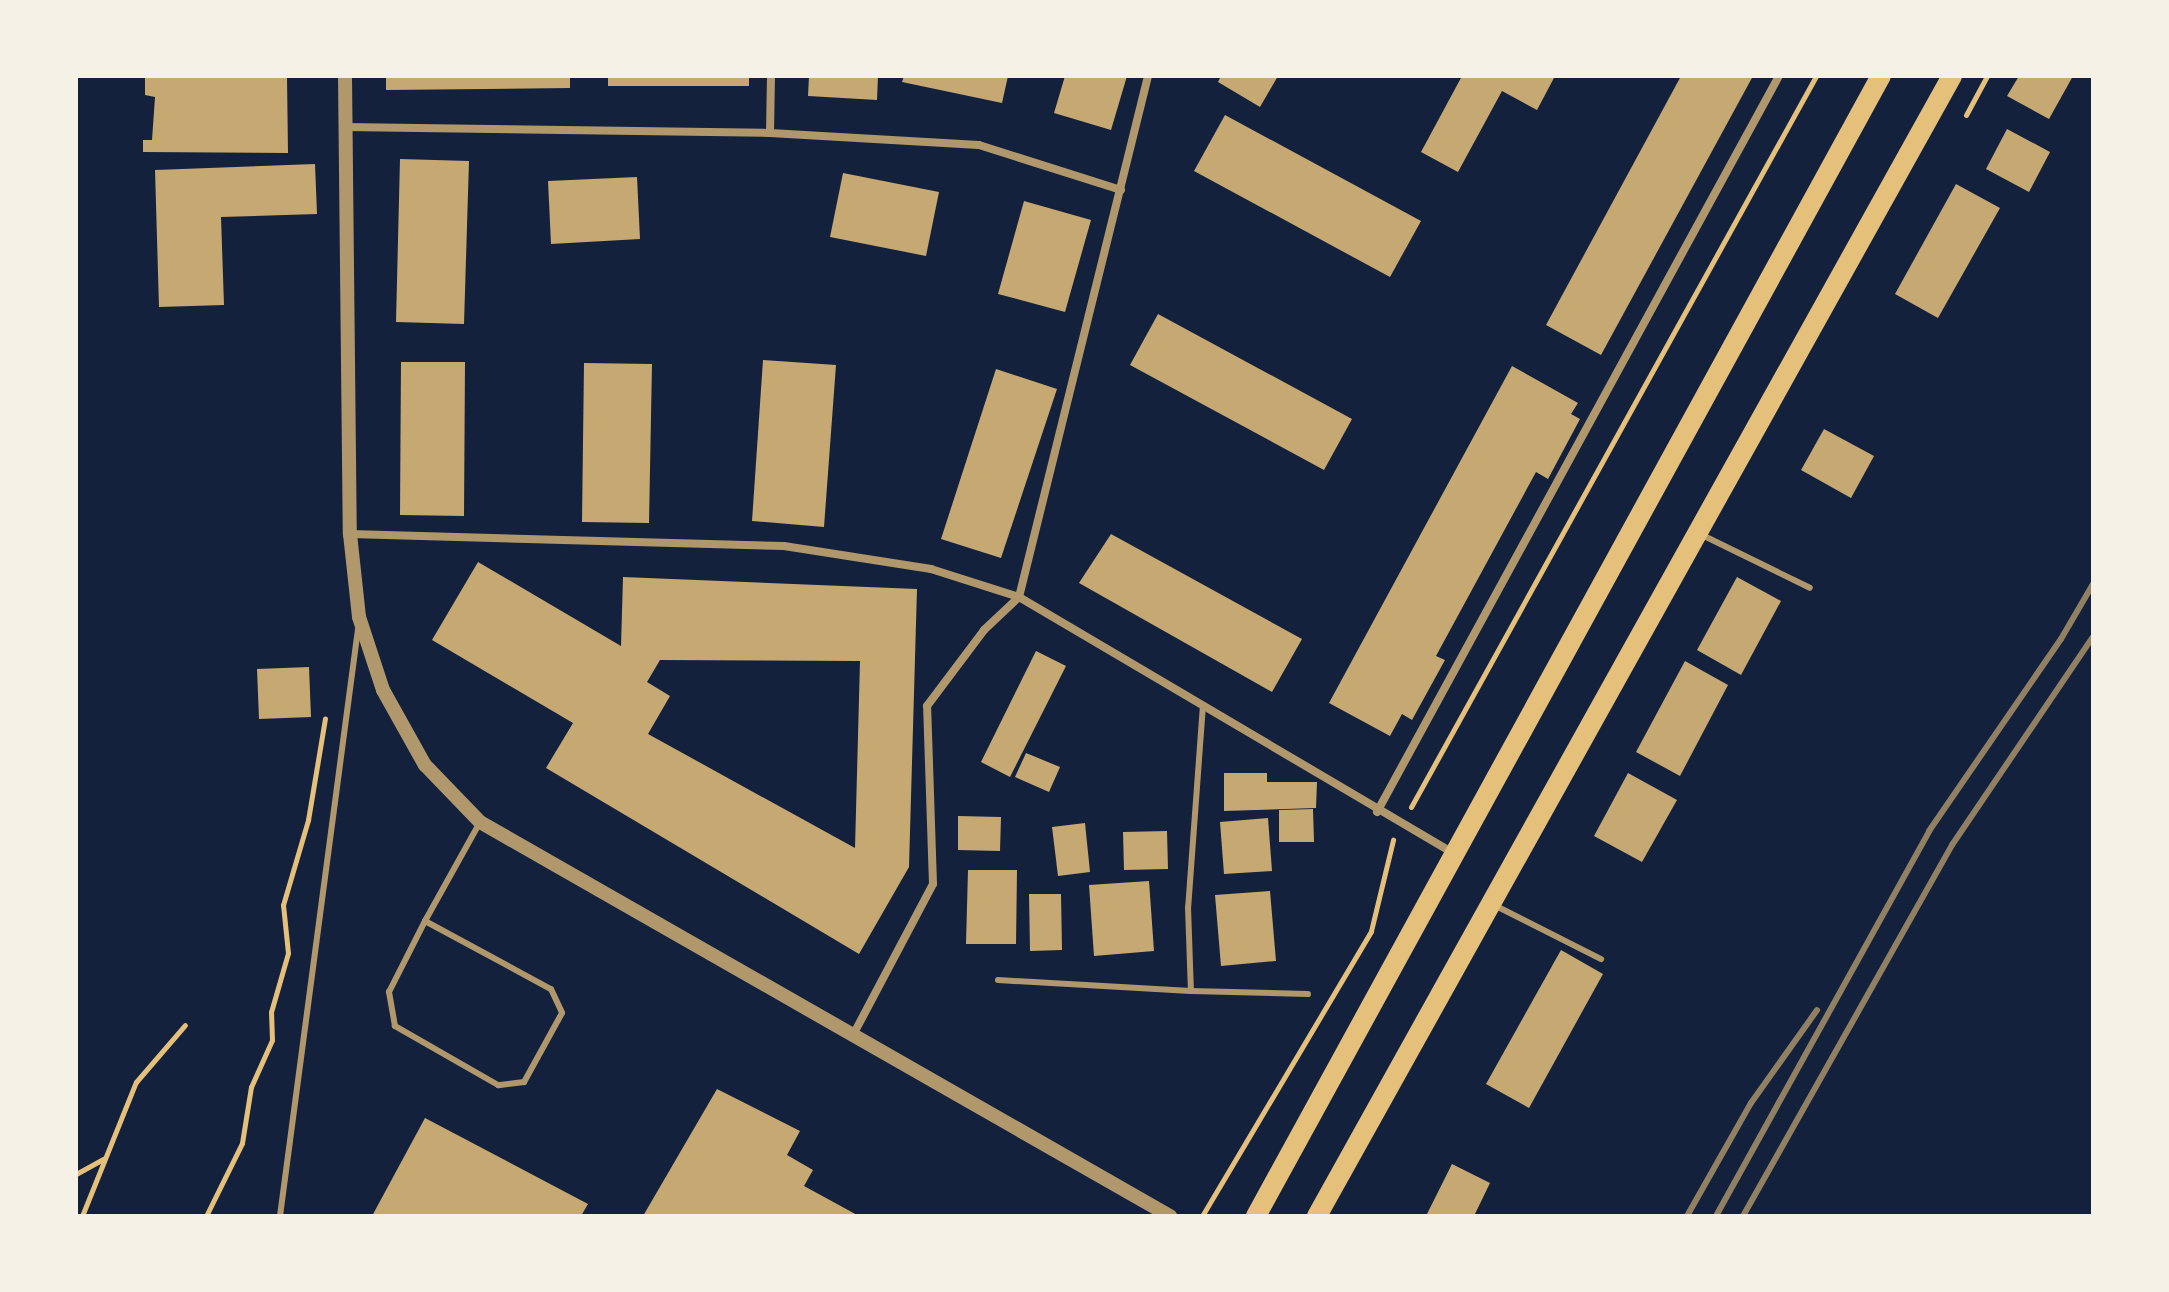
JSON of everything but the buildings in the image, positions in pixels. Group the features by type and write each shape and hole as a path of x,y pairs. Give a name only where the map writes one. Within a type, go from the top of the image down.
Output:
{"main road":[{"path":"1256,1216 1881,76"},
{"path":"1317,1216 1489,902 1952,76"}],"street":[{"path":"345,76 350,534 359,617 383,690 425,765 480,822 1170,1216"},
{"path":"770,133 771,76"},
{"path":"852,1037 933,884 927,706 984,630 1019,597 1148,76"},
{"path":"1377,812 1779,76"},
{"path":"345,127 770,133 979,145 1121,190"},
{"path":"350,534 784,546 931,569 1019,597 1377,812 1455,854"}],"lane":[{"path":"1696,532 1810,588"},
{"path":"280,1216 359,617"},
{"path":"1191,991 1188,907 1203,705"},
{"path":"425,921 551,989 562,1013 524,1082 498,1085 395,1026 389,992 425,921 480,822"},
{"path":"1489,902 1601,959"},
{"path":"998,980 1308,994"}],"path":[{"path":"1202,1216 1371,931 1384,888 1388,849 1816,76"},
{"path":"1966,115 1987,76"},
{"path":"206,1216 242,1143 251,1087 272,1040 271,1012 288,953 283,905 308,820 320,728 350,683"},
{"path":"82,1216 136,1082 185,1025"},
{"path":"76,1174 104,1158"}],"railway":[{"path":"1716,1216 1929,831 2061,639 2093,584"},
{"path":"1743,1216 1952,845 2093,637"},
{"path":"1687,1216 1751,1103 1817,1010"}]}
